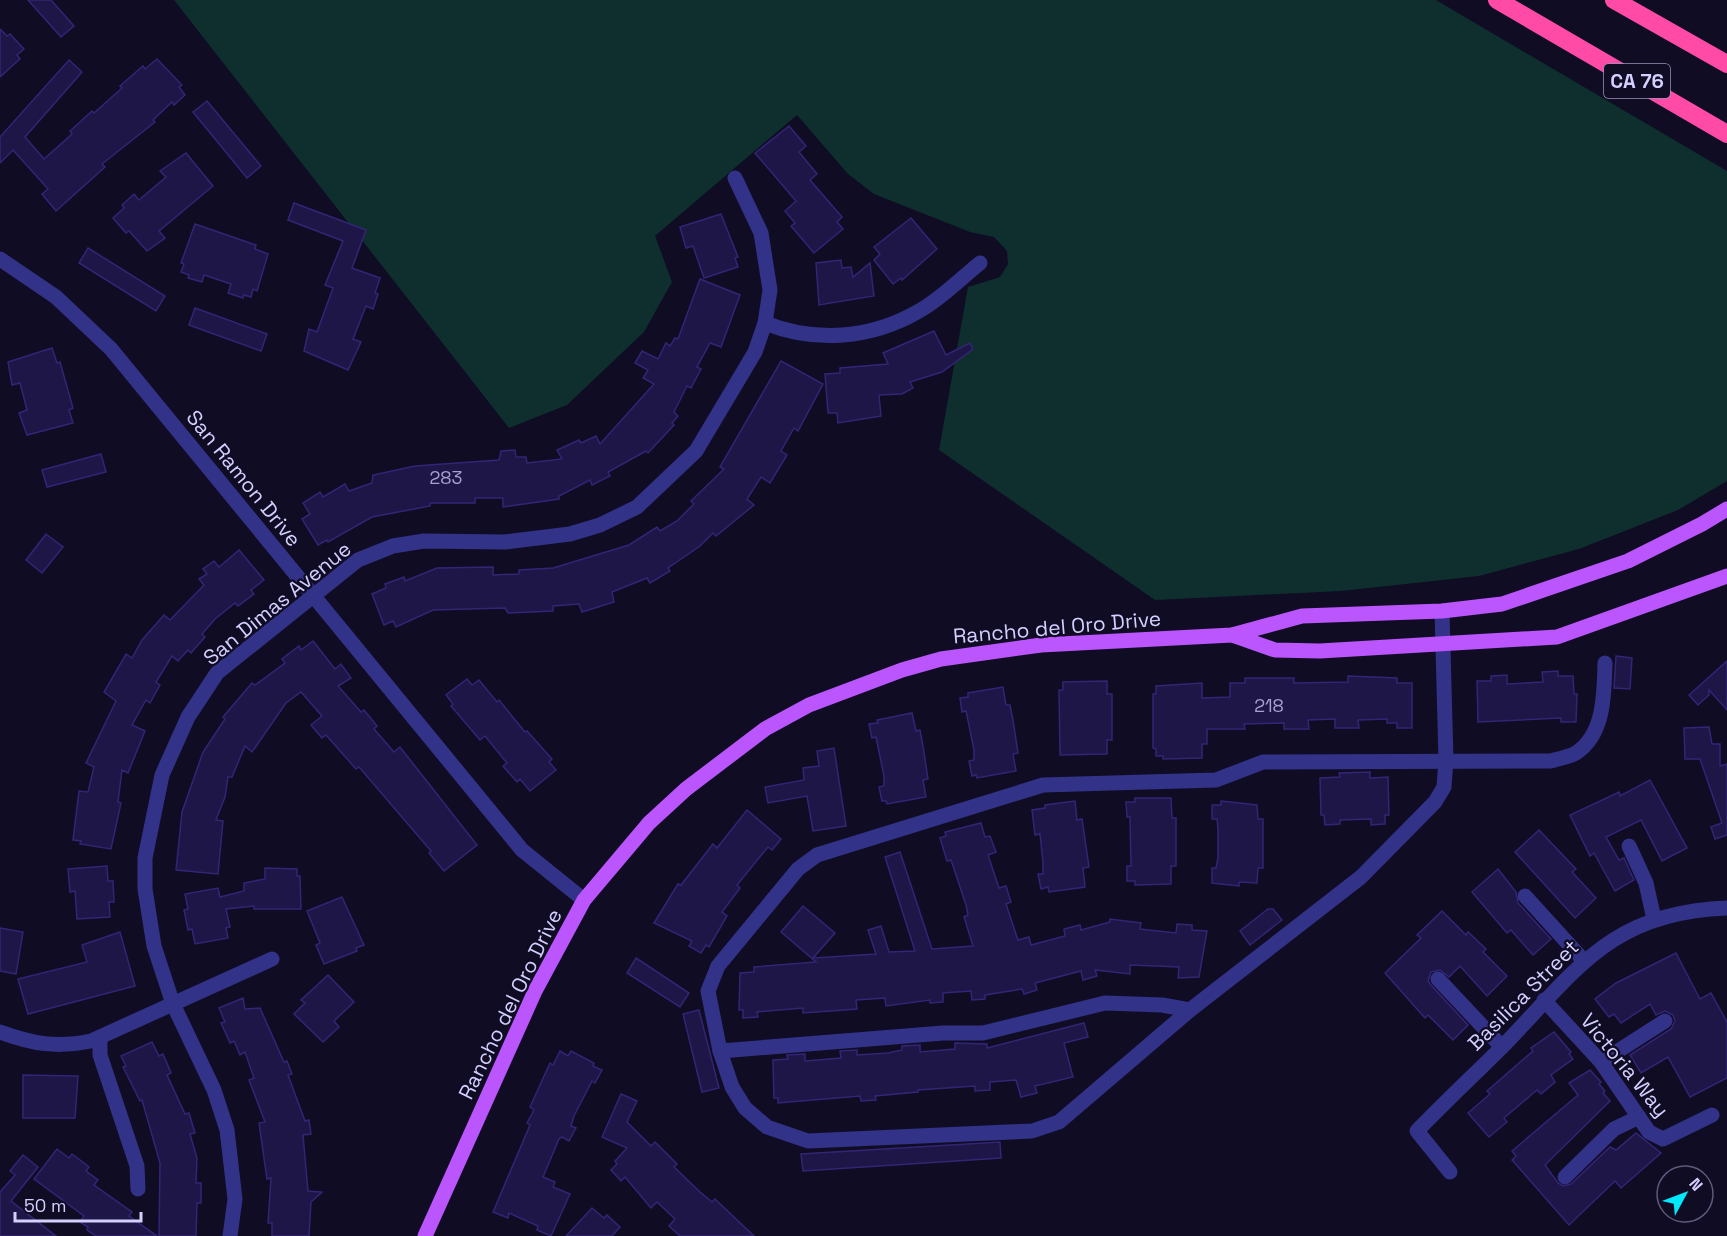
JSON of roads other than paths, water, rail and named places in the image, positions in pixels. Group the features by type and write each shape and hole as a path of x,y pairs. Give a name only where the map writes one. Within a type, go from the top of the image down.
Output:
{"highway":[{"name":"CA 76","path":"1497,0 1727,134"},
{"name":"CA 76","path":"1614,0 1727,64"}],"main road":[{"name":"Rancho del Oro Drive","path":"425,1236 535,991 584,900 649,823 686,789 765,729 809,705 902,670 941,659 1041,645 1232,635 1302,616 1442,611 1502,604 1628,561 1702,524 1727,508"},
{"name":"Rancho del Oro Drive","path":"1232,635 1275,650 1320,651 1557,637 1727,576"}],"street":[{"name":"San Dimas Avenue","path":"230,1236 235,1200 227,1130 214,1090 173,1004 154,946 145,889 145,858 162,776 188,717 218,673 358,560 393,546 424,541 505,542 570,534 600,525 637,507 696,451 755,352 765,322 770,290 761,233 735,178"},
{"name":"San Ramon Drive","path":"0,259 56,297 111,349 522,850 584,900"},
{"path":"765,322 787,332 816,337 874,332 919,311 980,263"},
{"path":"1442,611 1446,760 1444,787 1435,802 1362,877 1190,1011 1059,1122 1032,1131 808,1141 767,1127 745,1108 732,1087 720,1051 708,991 718,966 793,876 817,855 1042,785 1216,780 1263,762 1446,760 1550,761 1575,753 1591,740 1603,706 1605,663"},
{"path":"1629,846 1646,883 1654,919"},
{"path":"1525,896 1584,961"},
{"name":"Basilica Street","path":"1450,1172 1417,1131 1584,961 1620,934 1654,919 1699,909 1727,908"},
{"path":"0,1032 35,1044 73,1044 100,1037 272,959"},
{"path":"1438,979 1502,1047"},
{"name":"Victoria Way","path":"1544,1000 1601,1062 1649,1132 1663,1139 1712,1115"},
{"path":"720,1051 944,1033 983,1033 1105,1003 1143,1004 1190,1011"},
{"path":"1601,1062 1665,1021"},
{"path":"100,1037 100,1055 137,1166 138,1189"},
{"path":"1565,1177 1614,1129 1639,1117"}]}
